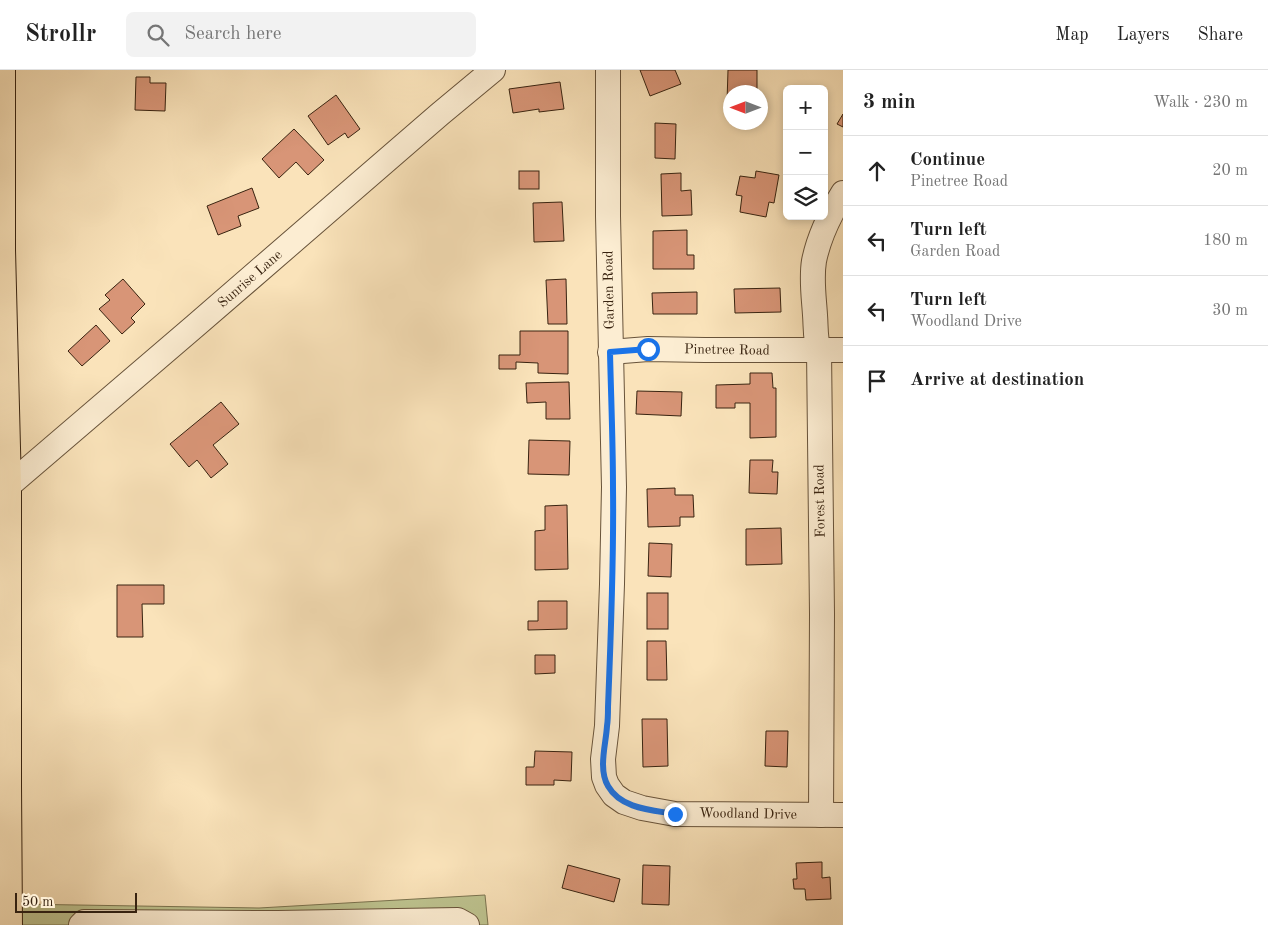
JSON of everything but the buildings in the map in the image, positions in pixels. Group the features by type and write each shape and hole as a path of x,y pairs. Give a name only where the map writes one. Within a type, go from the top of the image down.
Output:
{"main road":[{"path":"1,70 1,250 7,487 8,925"}],"street":[{"name":"Sunrise Lane","path":"7,487 493,70"},
{"name":"Garden Road","path":"608,70 610,352 614,487 607,726 603,760 604,777 607,785 614,795 624,802"},
{"name":"Forest Road","path":"832,815 822,614 819,350 813,280 814,262 819,240 831,213 843,193"},
{"name":"Pinetree Road","path":"610,352 648,349 843,350"},
{"name":"Woodland Drive","path":"624,802 642,808 675,814 832,815"},
{"path":"81,925 84,922 278,924 458,920 467,925"}],"green space":[{"path":"485,895 488,925 18,925 17,904 259,908"}],"route":[{"path":"648,349 610,352 614,487 607,726 603,760 604,777 614,795 624,802 642,808 675,814"}]}
